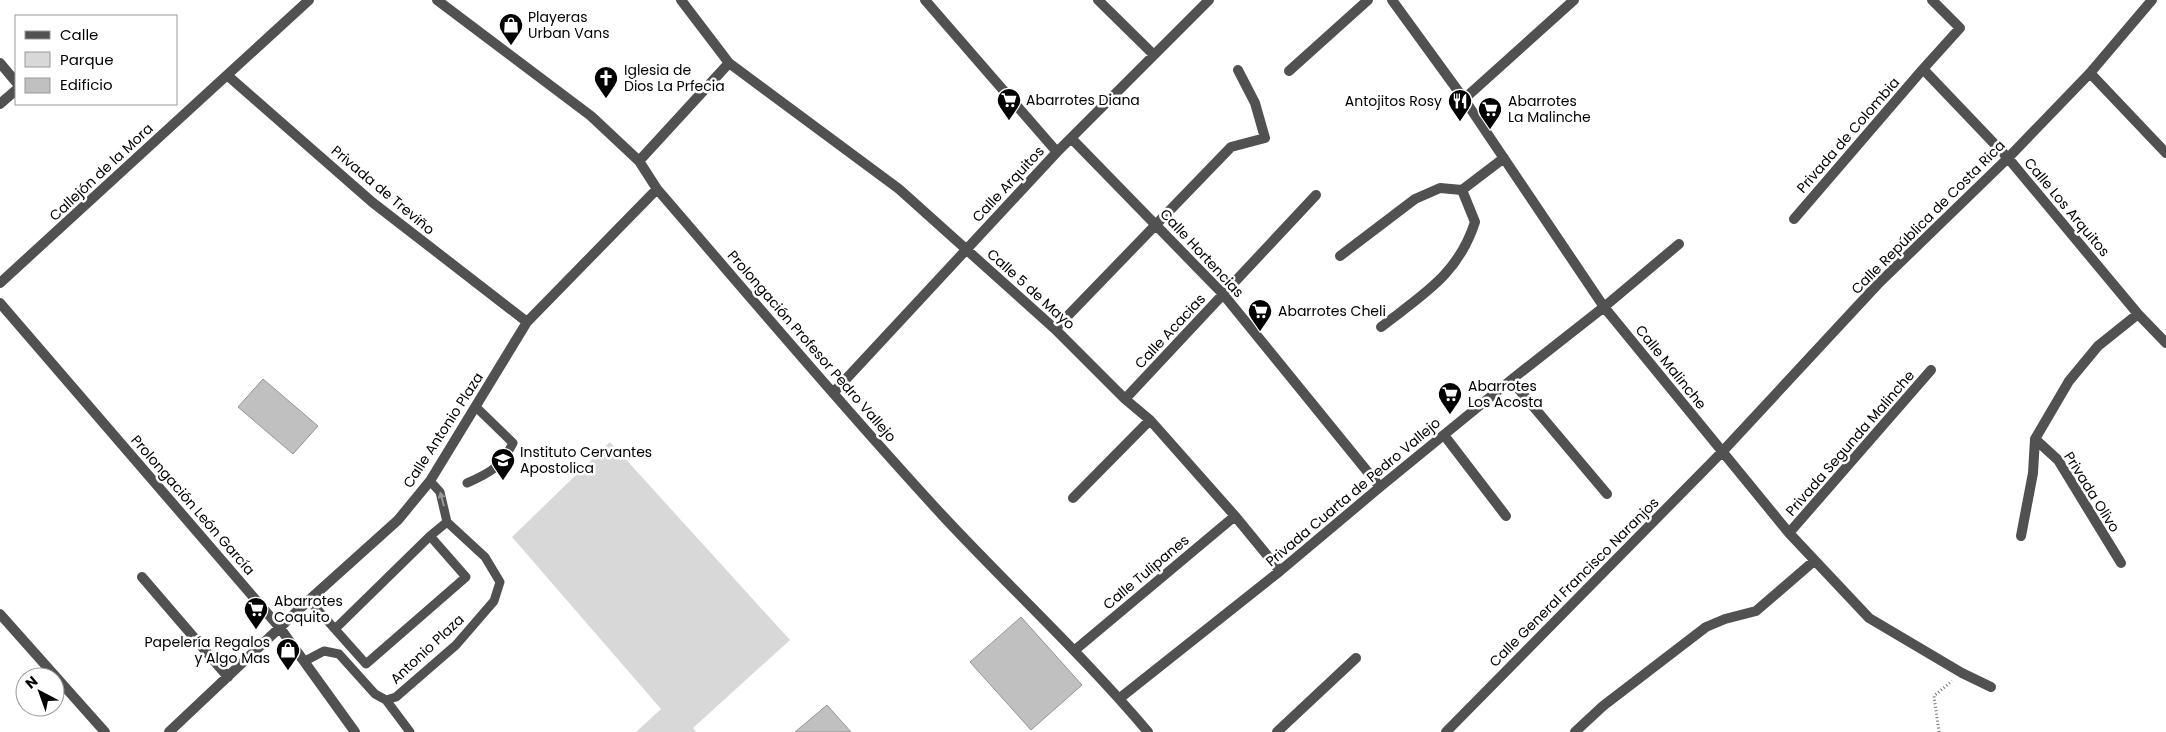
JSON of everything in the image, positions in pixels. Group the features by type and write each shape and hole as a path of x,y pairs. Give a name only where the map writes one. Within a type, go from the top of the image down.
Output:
{"street":[{"name":"Callejón de la Mora","path":"0,283 309,0"},
{"name":"Prolongación Profesor Pedro Vallejo","path":"437,0 591,116 639,161 658,190 944,517 1075,650 1120,698 1148,732"},
{"name":"Calle 5 de Mayo","path":"681,0 729,63 899,189 1055,329 1125,399 1150,420 1235,516 1280,571"},
{"path":"925,0 1058,152"},
{"path":"1098,0 1154,55"},
{"name":"Calle Arquitos","path":"833,392 1071,138 1209,0"},
{"path":"1289,71 1368,0"},
{"name":"Calle Malinche","path":"1392,0 1464,100 1604,307 1789,533 1869,618 1962,673 1992,688"},
{"path":"1464,100 1574,0"},
{"name":"Privada de Colombia","path":"1794,219 1923,68 1960,28 1932,0"},
{"name":"Calle República de Costa Rica","path":"1722,452 1878,284 2008,158 2090,73 2152,0"},
{"path":"639,161 729,63"},
{"path":"0,64 15,81"},
{"name":"Calle Los Arquitos","path":"1923,68 2008,158 2138,314 2166,343"},
{"path":"1055,329 1231,147 1265,138 1255,103 1238,70"},
{"path":"2090,73 2166,153"},
{"name":"Privada de Treviño","path":"227,74 372,202 526,322"},
{"path":"0,104 15,91"},
{"name":"Calle Hortencias","path":"1071,138 1157,224 1223,294 1380,487"},
{"path":"1340,256 1415,199 1440,188 1462,190 1504,158"},
{"name":"Calle Antonio Plaza","path":"169,732 309,600 398,520 430,481 526,322 658,190"},
{"path":"1381,327 1447,275 1468,243 1475,222 1462,190"},
{"name":"Calle Acacias","path":"1125,399 1316,195"},
{"name":"Privada Cuarta de Pedro Vallejo","path":"1120,698 1280,571 1444,434 1680,244"},
{"name":"Prolongación León García","path":"0,303 280,628 355,732"},
{"path":"2020,536 2033,474 2036,439 2069,380 2098,346 2138,314"},
{"name":"Privada Segunda Malinche","path":"1789,533 1931,370"},
{"path":"1511,380 1608,494"},
{"path":"1074,498 1150,420"},
{"path":"1444,434 1506,516"},
{"name":"Privada Olivo","path":"2036,439 2058,460 2120,564"},
{"name":"Calle General Francisco Naranjos","path":"1446,732 1722,452"},
{"name":"Calle Tulipanes","path":"1075,650 1235,516"},
{"path":"1575,732 1603,706 1706,627 1725,619 1756,611 1814,561"},
{"path":"142,577 228,677"},
{"path":"0,614 104,732"},
{"path":"1277,732 1356,658"}],"lane":[{"path":"467,483 490,473 507,455 513,443 476,407"},
{"path":"335,629 430,536 447,522 440,492 430,481"},
{"name":"Antonio Plaza","path":"305,662 324,651 339,654 375,694 386,700 396,697 456,645 494,601 500,582 486,557 447,522"},
{"path":"356,673 466,576 430,536"},
{"path":"309,600 366,664"},
{"path":"386,700 410,732"}],"path":[{"path":"1939,732 1934,696 1962,673"}],"green space":[{"path":"610,442 790,640 693,728 696,732 636,732 661,709 512,537"}],"building":[{"path":"263,379 318,426 293,454 238,407"},
{"path":"1021,617 1082,685 1031,730 970,662"},
{"path":"827,705 851,732 795,732"}],"place":[{"name":"Playeras Urban Vans","path":"511,46"},
{"name":"Iglesia de Dios La Prfecia","path":"606,99"},
{"name":"Abarrotes Diana","path":"1009,121"},
{"name":"Antojitos Rosy","path":"1460,122"},
{"name":"Abarrotes La Malinche","path":"1490,130"},
{"name":"Abarrotes Cheli","path":"1260,332"},
{"name":"Abarrotes Los Acosta","path":"1450,415"},
{"name":"Instituto Cervantes Apostolica","path":"503,481"},
{"name":"Abarrotes Coquito","path":"256,630"},
{"name":"Papelería Regalos y Algo Mas","path":"288,671"}]}
